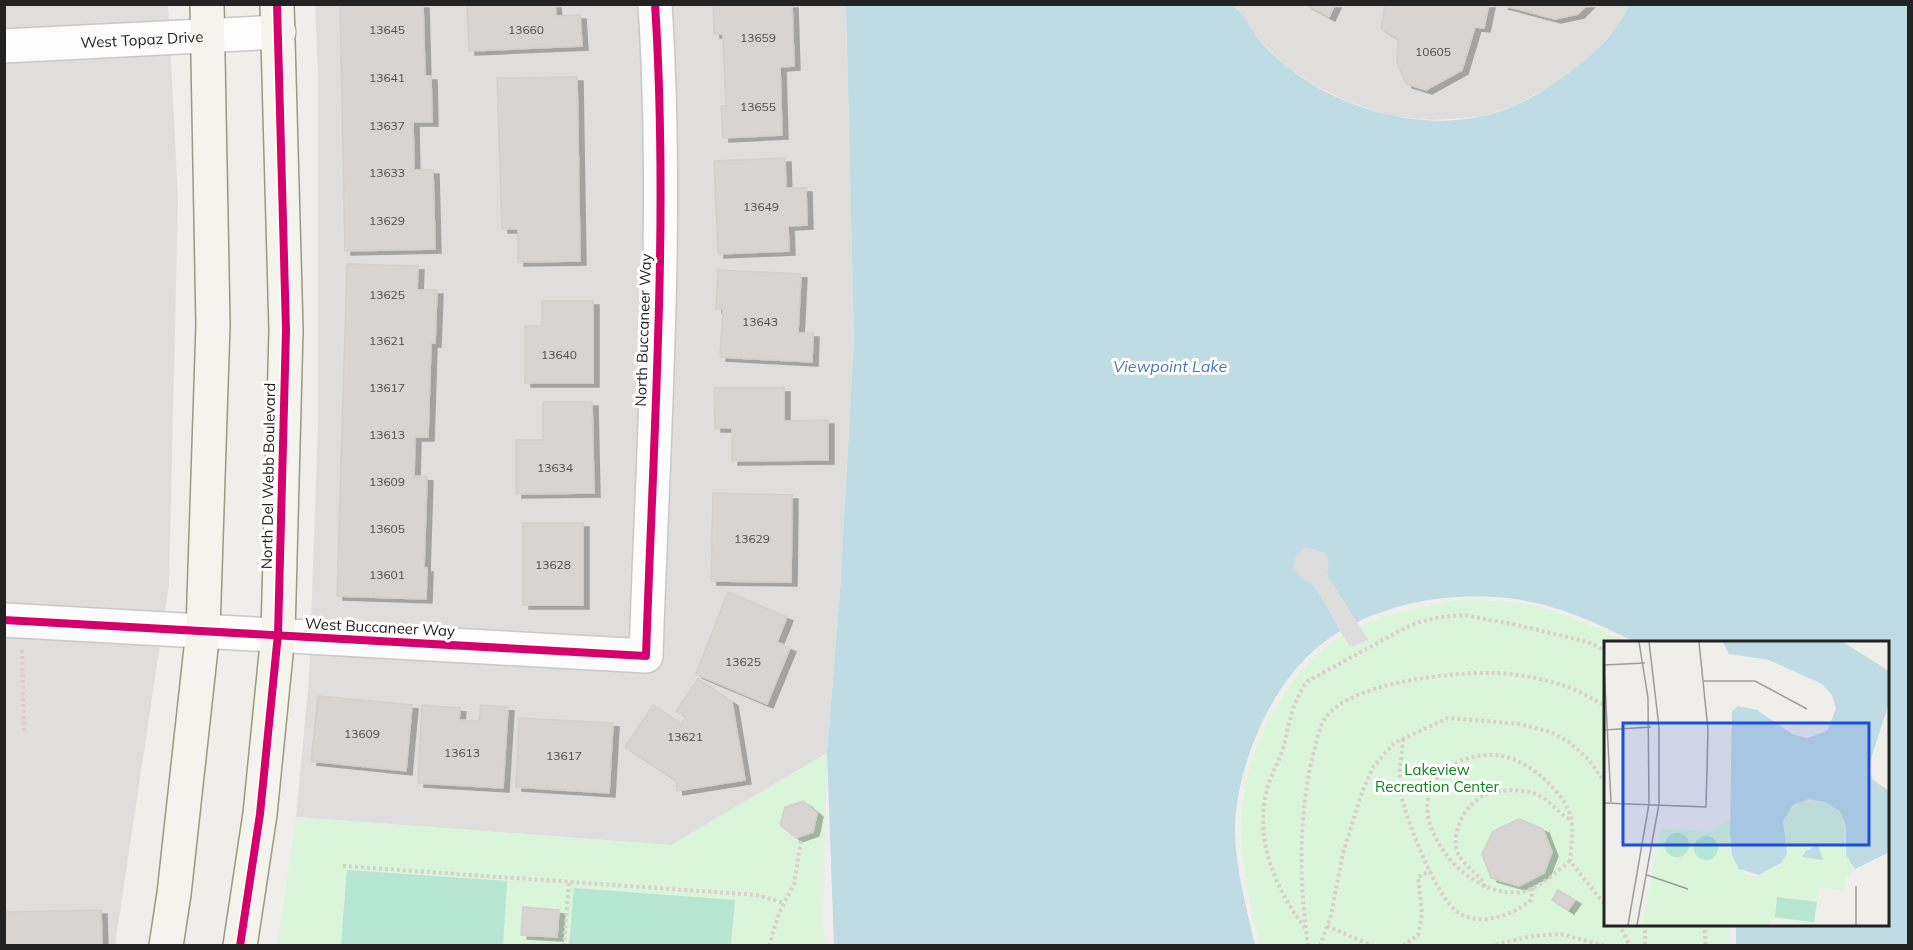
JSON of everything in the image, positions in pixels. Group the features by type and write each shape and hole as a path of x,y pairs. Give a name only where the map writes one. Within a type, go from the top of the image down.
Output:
{"street":[{"name":"North Buccaneer Way","path":"646,656 660,241 658,56 655,4"},
{"name":"West Topaz Drive","path":"4,46 208,20 278,18"},
{"name":"North Del Webb Boulevard","path":"240,945 260,814 278,634 286,330 278,18"},
{"path":"166,945 174,894 203,630 213,325 208,20"},
{"name":"West Buccaneer Way","path":"13,630 203,630 646,656"}],"path":[{"path":"1305,928 1268,864 1264,813 1268,784 1282,751 1299,691 1308,681 1401,630 1419,622 1441,617 1464,615 1517,625 1588,642 1604,650"},
{"path":"13,630 24,732"},
{"path":"1308,945 1305,928 1302,848 1308,777 1318,736 1326,717 1337,708 1374,687 1459,674 1495,672 1566,686 1604,705"},
{"path":"1320,945 1341,875 1343,853 1361,795 1373,766 1394,743 1448,718 1519,724 1551,732 1569,742 1589,760 1604,782"},
{"path":"1403,738 1401,792 1430,871 1457,912 1495,919 1522,908 1531,900 1533,887"},
{"path":"1570,861 1533,887 1521,892 1486,888 1471,879 1447,858 1433,831 1427,811 1427,798 1431,783 1442,771 1458,762 1479,755 1498,754 1516,759 1551,786 1568,809 1571,819 1570,861 1604,905"},
{"path":"1486,888 1482,878 1466,865 1457,850 1457,832 1460,822 1481,796 1504,791 1533,793 1548,799 1565,817 1571,819"},
{"path":"769,945 784,903 794,884 801,840"},
{"path":"343,866 757,895 784,903"},
{"path":"1403,945 1418,935 1422,914 1418,877 1430,871"},
{"path":"564,945 569,882"},
{"path":"1327,926 1373,945"},
{"path":"1620,926 1630,945"},
{"path":"1645,926 1645,945"},
{"path":"1704,926 1706,945"},
{"path":"1490,945 1532,936 1561,934 1605,945"}],"shaded area":[{"path":"5,5 168,5 178,199 169,584 115,945 5,946"},
{"path":"315,5 846,5 854,339 840,592 827,753 671,845 296,817 309,679 318,424 318,74"},
{"path":"1231,5 1629,5 1621,23 1587,61 1548,87 1516,105 1480,117 1432,120 1390,116 1349,102 1316,86 1287,67 1261,42"}],"green space":[{"name":"Lakeview Recreation Center","path":"1455,600 1526,604 1556,612 1624,641 1604,641 1604,926 1730,926 1729,945 1260,946 1246,881 1242,823 1244,794 1262,735 1289,686 1326,646 1362,625 1408,610"},
{"path":"827,753 823,921 825,945 277,946 296,817 671,845"},
{"path":"347,870 507,881 503,945 341,945"},
{"path":"574,888 735,900 731,945 569,945"}],"water":[{"name":"Viewpoint Lake","path":"846,5 1231,5 1243,16 1271,53 1292,71 1315,86 1338,98 1388,115 1440,121 1492,114 1540,92 1573,70 1601,46 1617,27 1629,5 1908,5 1908,945 1736,945 1736,926 1889,926 1889,641 1633,641 1562,610 1515,599 1466,596 1416,602 1367,618 1345,629 1306,657 1276,696 1264,718 1246,764 1236,811 1237,861 1255,945 834,946 827,753 840,592 854,339"}],"pier":[{"path":"1305,547 1325,553 1329,564 1327,574 1368,640 1350,647 1312,583 1303,579 1293,569 1296,555"}],"building":[{"path":"340,4 423,4 425,76 431,76 432,122 413,122 414,170 433,170 435,249 345,251"},
{"path":"467,4 555,4 556,16 580,15 582,46 469,51"},
{"path":"713,4 792,4 794,66 780,67 782,135 723,138 721,106 726,106 723,34 714,34"},
{"path":"1305,4 1335,4 1329,17"},
{"path":"1385,4 1489,4 1484,28 1475,27 1462,70 1426,90 1406,84 1397,63 1398,39 1381,29"},
{"path":"1588,4 1578,14 1555,19 1502,5"},
{"path":"577,77 580,261 518,262 518,229 502,229 497,78"},
{"path":"785,158 786,188 806,188 807,225 788,226 789,251 718,254 714,161"},
{"path":"347,264 418,266 417,290 437,290 435,343 431,343 428,437 415,437 414,476 427,477 424,568 427,568 426,599 337,596"},
{"path":"718,270 801,274 798,333 813,333 812,362 720,357 723,309 716,309"},
{"path":"542,301 593,301 593,383 525,383 525,326 542,326"},
{"path":"714,388 784,388 784,421 828,420 828,460 732,461 732,428 715,428"},
{"path":"543,402 592,402 594,493 516,494 516,440 543,440"},
{"path":"713,493 792,495 791,582 711,581"},
{"path":"523,523 583,523 583,605 523,605"},
{"path":"728,592 787,617 777,642 790,648 767,704 696,674"},
{"path":"698,679 732,702 745,780 677,791 676,781 625,747 653,705 681,724 686,717 676,711"},
{"path":"318,696 412,705 406,771 311,761"},
{"path":"422,705 460,708 459,720 479,721 481,705 508,707 503,788 418,783"},
{"path":"519,718 613,723 609,793 516,787"},
{"path":"803,801 817,813 813,832 796,838 780,825 785,807"},
{"path":"1519,819 1543,829 1552,852 1544,873 1519,886 1491,878 1482,854 1493,831"},
{"path":"1558,890 1575,900 1568,910 1552,900"},
{"path":"523,907 559,910 557,937 521,935"},
{"path":"101,910 102,946 4,946 4,912"}],"cycle path":[{"path":"240,946 260,814 278,634 286,330 277,4"},
{"path":"4,620 646,656 660,249 659,85 655,4"}]}
